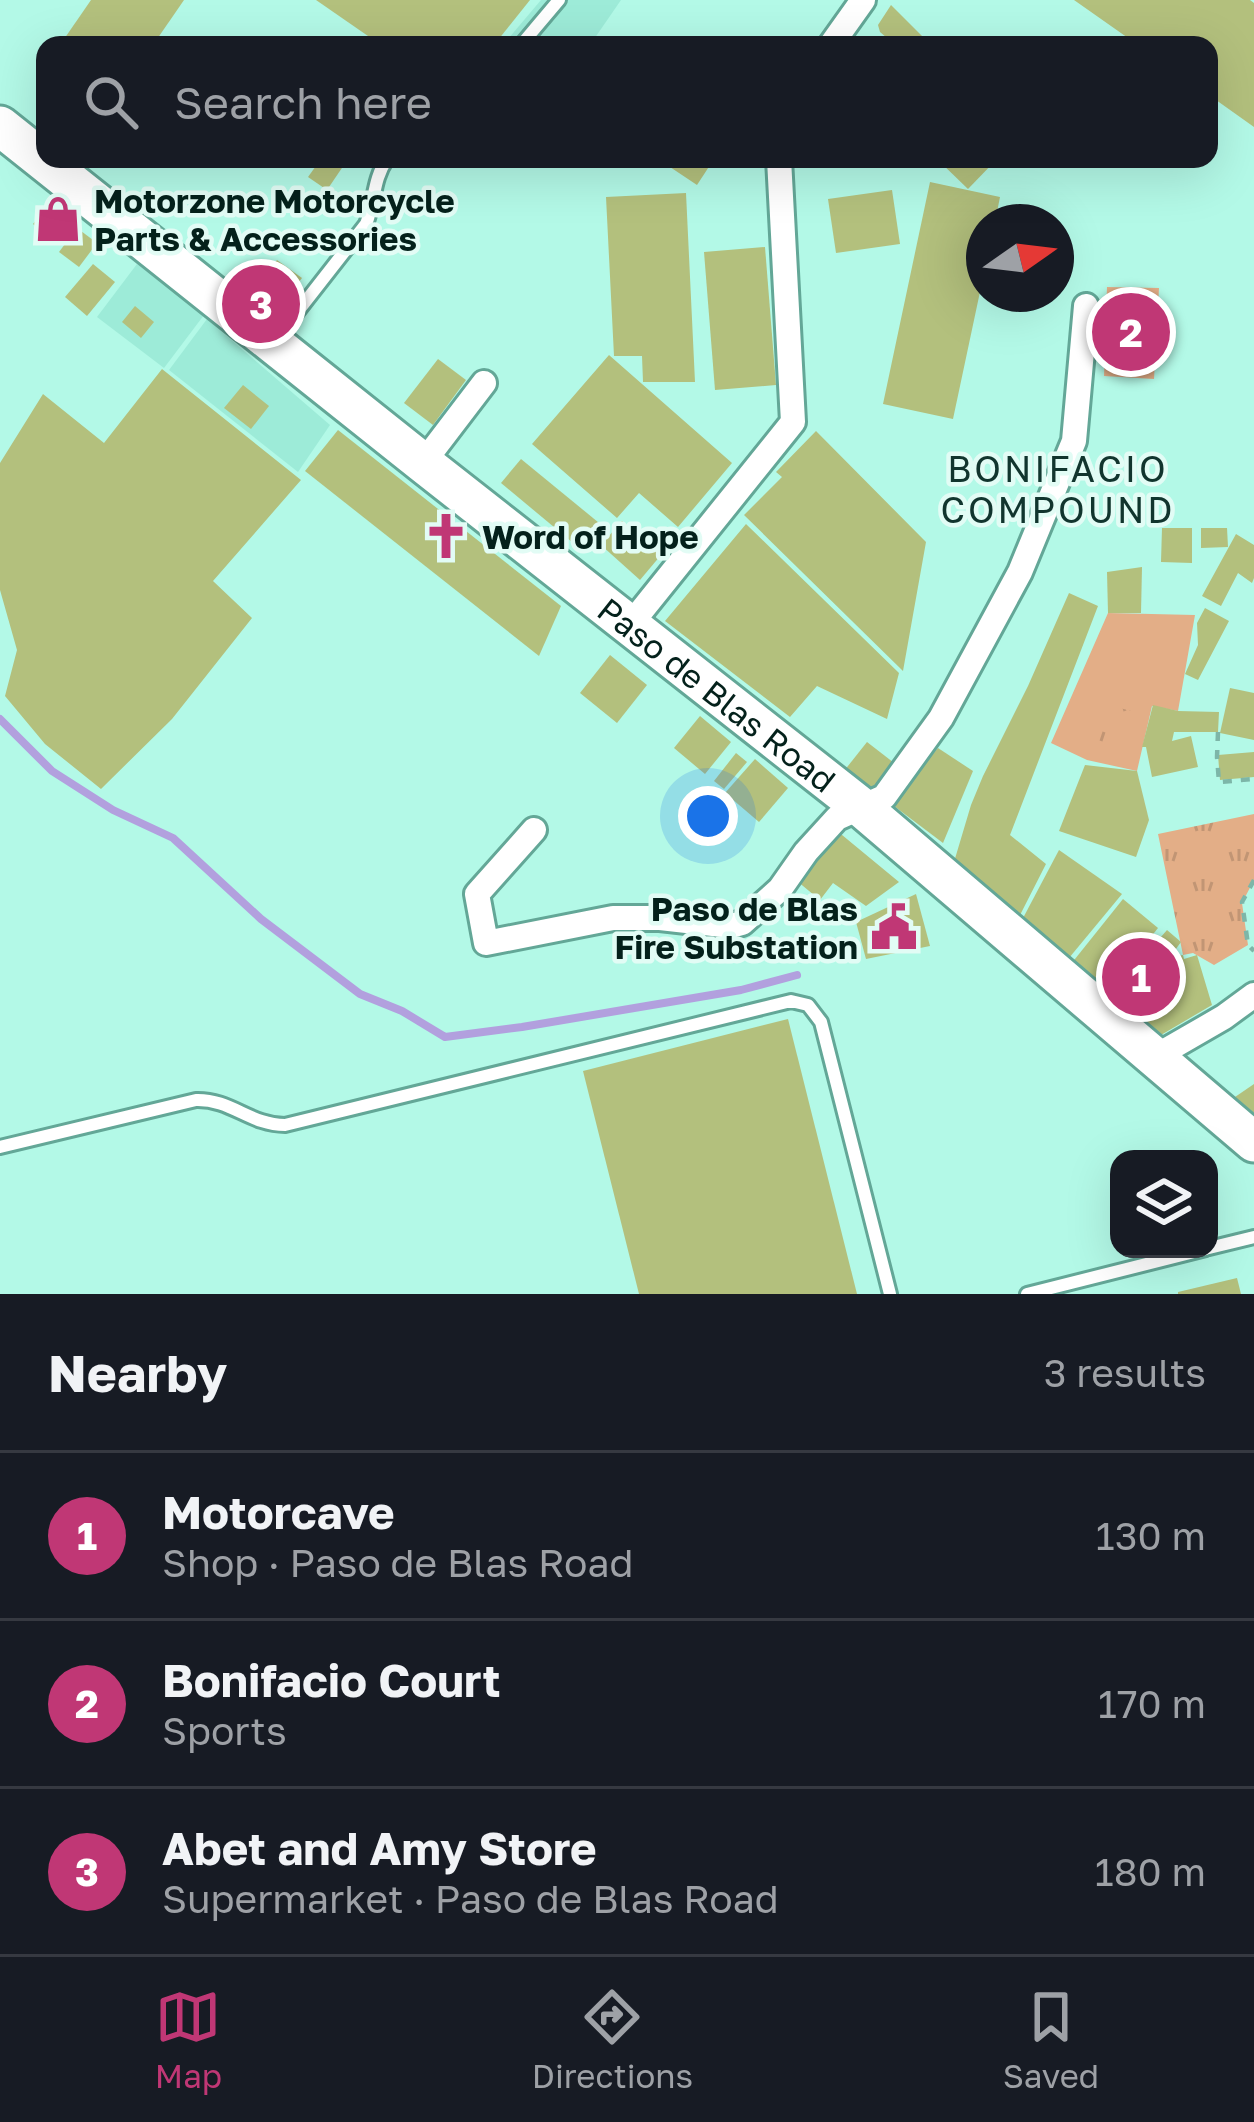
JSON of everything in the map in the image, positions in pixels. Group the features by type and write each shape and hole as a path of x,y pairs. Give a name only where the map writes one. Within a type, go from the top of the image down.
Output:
{"main road":[{"name":"Paso de Blas Road","path":"0,126 36,155"},
{"name":"Paso de Blas Road","path":"52,168 861,807 1254,1142"}],"street":[{"path":"837,36 863,0"},
{"path":"630,625 793,422 779,168"},
{"path":"534,830 478,894 485,943 613,918 731,926 742,922 780,890 837,818 884,797 941,718 1020,572 1074,441 1086,306"},
{"path":"422,463 484,383"},
{"path":"1153,1058 1254,995"}],"lane":[{"path":"529,36 559,0"},
{"path":"272,344 366,224 381,168"},
{"path":"0,1147 196,1100 212,1100 269,1125 285,1125 791,1001 808,1005 821,1022 890,1294"},
{"path":"1218,1246 1254,1237"},
{"path":"1027,1294 1172,1258"}],"path":[{"path":"1219,732 1219,782 1254,778"},
{"path":"1254,880 1242,902 1248,945 1254,951"}],"shaded area":[{"path":"541,0 621,0 596,36 511,36"},
{"path":"137,264 204,315 164,368 97,317"},
{"path":"207,319 330,425 298,472 169,370"}],"green space":[{"path":"1107,287 1159,288 1154,379 1104,376"},
{"path":"1108,613 1195,615 1178,711 1152,706 1137,771 1087,760 1051,743"},
{"path":"1109,705 1142,714 1134,750 1098,743"},
{"path":"1254,814 1254,880 1242,903 1248,945 1214,965 1193,953 1183,955 1158,834"}],"building":[{"path":"91,0 184,0 159,36 66,36"},
{"path":"316,0 530,0 501,36 368,36"},
{"path":"1074,0 1250,0 1254,3 1254,127 1218,101 1218,36 1125,36"},
{"path":"891,5 922,36 885,36 878,25"},
{"path":"314,168 342,168 327,190 308,177"},
{"path":"672,168 708,168 697,185"},
{"path":"946,168 988,168 968,189"},
{"path":"930,182 1000,197 999,204 966,204 966,312 976,312 953,419 883,404"},
{"path":"892,190 900,244 836,253 828,199"},
{"path":"686,193 695,382 643,382 642,356 614,356 606,197"},
{"path":"49,204 75,224 59,245 33,224"},
{"path":"77,228 97,243 79,267 59,252"},
{"path":"765,247 776,385 715,390 704,252"},
{"path":"277,260 302,278 269,321 245,303"},
{"path":"93,264 115,282 87,316 65,297"},
{"path":"135,306 154,322 141,338 122,322"},
{"path":"609,355 732,463 678,527 639,493 617,518 532,444"},
{"path":"438,359 466,380 433,425 404,403"},
{"path":"162,369 301,480 213,581 252,618 172,719 101,789 45,744 5,696 17,650 0,590 0,463 43,394 104,443"},
{"path":"243,385 269,406 251,429 224,408"},
{"path":"338,430 561,606 539,656 305,471"},
{"path":"816,431 926,542 903,671 744,515 782,477 776,472"},
{"path":"521,459 604,527 584,552 501,483"},
{"path":"622,521 661,555 640,580 601,545"},
{"path":"746,524 899,673 887,719 817,686 790,717 665,621"},
{"path":"1162,528 1192,528 1192,563 1161,562"},
{"path":"1201,528 1227,528 1228,547 1201,548"},
{"path":"1236,534 1254,545 1254,578 1252,583 1238,573 1221,606 1202,596"},
{"path":"1142,567 1141,613 1108,613 1107,572"},
{"path":"1069,593 1098,606 1010,835 1046,864 1018,919 954,862 983,776"},
{"path":"1205,608 1229,621 1198,680 1185,674 1198,645 1197,623"},
{"path":"610,655 647,685 617,723 580,693"},
{"path":"1230,688 1254,693 1254,740 1220,733"},
{"path":"1153,705 1219,712 1218,732 1174,732 1172,741 1191,736 1198,767 1152,777 1146,747 1142,747"},
{"path":"700,716 731,742 705,774 674,748"},
{"path":"867,742 898,766 875,795 844,771"},
{"path":"938,748 973,771 943,843 890,803"},
{"path":"1254,752 1254,777 1220,780 1218,755"},
{"path":"736,753 747,762 724,789 714,781"},
{"path":"755,759 788,788 759,822 725,793"},
{"path":"1085,765 1137,771 1149,820 1136,857 1059,831"},
{"path":"836,830 899,882 866,906 833,883 820,900 797,881"},
{"path":"1059,850 1122,894 1069,958 1022,920"},
{"path":"916,894 930,946 866,959 856,922"},
{"path":"1123,899 1158,928 1102,998 1067,969"},
{"path":"1167,930 1181,942 1170,957 1197,955 1212,1005 1161,1035 1133,1013 1154,980 1129,1013 1109,997"},
{"path":"788,1019 857,1294 639,1294 583,1071"},
{"path":"1254,1084 1254,1113 1235,1097"},
{"path":"1237,1278 1241,1294 1178,1294 1178,1292"}],"waterway":[{"path":"0,719 52,771 113,810 173,838 261,919 360,994 402,1011 445,1037 741,990 797,975"}],"place":[{"name":"Motorzone Motorcycle Parts & Accessories","path":"58,219"},
{"name":"Abet and Amy Store","path":"261,304"},
{"name":"Bonifacio Court","path":"1131,332"},
{"name":"Word of Hope","path":"446,536"},
{"name":"Paso de Blas Fire Substation","path":"894,927"},
{"name":"Motorcave","path":"1141,977"}],"district":[{"name":"BONIFACIO COMPOUND","path":"1058,488"}]}
